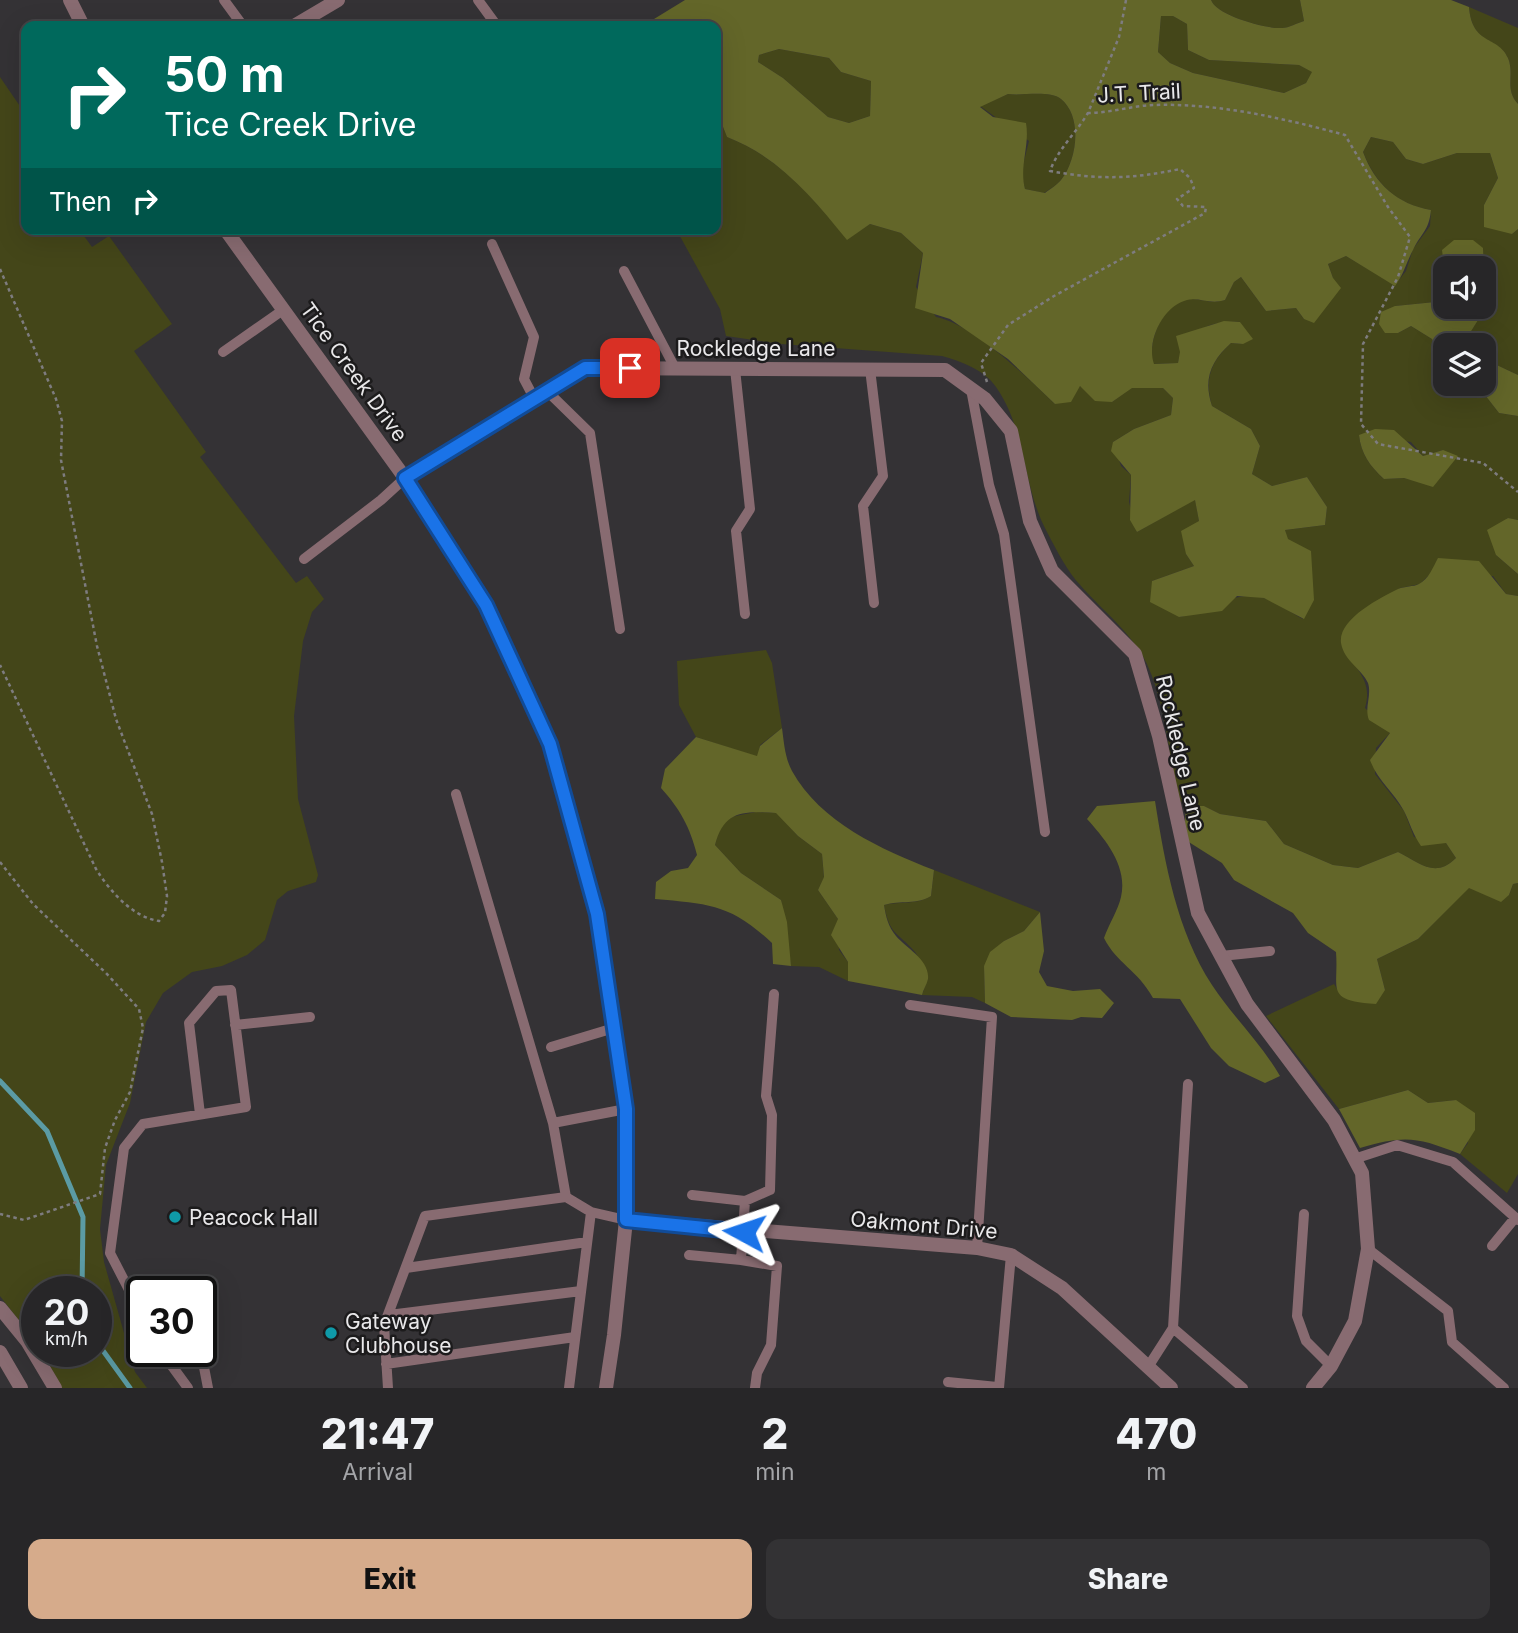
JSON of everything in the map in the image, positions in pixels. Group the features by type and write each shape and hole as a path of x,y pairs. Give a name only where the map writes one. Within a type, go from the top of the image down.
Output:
{"street":[{"path":"70,0 80,21"},
{"path":"302,21 338,0"},
{"name":"Tice Creek Drive","path":"229,235 405,478 486,605 550,744 597,914 626,1109 626,1220 606,1388"},
{"name":"Rockledge Lane","path":"405,478 585,368 945,370 985,399 1011,431 1030,522 1052,571 1135,654 1159,736 1198,914 1247,1004 1334,1120 1362,1173 1368,1249 1355,1321 1331,1366 1313,1388"},
{"name":"Oakmont Drive","path":"626,1220 744,1232 977,1248 1010,1255 1062,1288 1171,1388"},
{"path":"0,1308 27,1341 55,1388"},
{"path":"0,1352 21,1388"}],"lane":[{"path":"224,0 239,21"},
{"path":"478,0 493,21"},
{"path":"492,244 534,337 524,379 590,433 620,629"},
{"path":"624,271 675,368"},
{"path":"223,352 283,310"},
{"path":"735,369 750,509 736,531 745,614"},
{"path":"870,369 883,476 863,506 874,603"},
{"path":"971,388 989,485 1004,534 1045,832"},
{"path":"304,559 381,500 405,478"},
{"path":"456,794 553,1123 566,1197"},
{"path":"1221,956 1270,951"},
{"path":"126,1284 110,1253 124,1148 143,1124 246,1107 230,990 216,991 189,1023 200,1114"},
{"path":"692,1195 745,1201 770,1190 772,1115 766,1096 774,994"},
{"path":"910,1004 992,1017 977,1248"},
{"path":"235,1025 310,1017"},
{"path":"551,1047 614,1028"},
{"path":"1148,1367 1173,1328 1188,1084"},
{"path":"553,1123 626,1109"},
{"path":"1354,1158 1397,1145 1453,1162 1517,1219 1492,1246"},
{"path":"388,1388 384,1325 425,1216 566,1197 591,1212 626,1220"},
{"path":"741,1261 745,1201"},
{"path":"569,1388 591,1212"},
{"path":"1304,1214 1297,1316 1306,1341 1331,1366"},
{"path":"406,1268 587,1242"},
{"path":"1368,1249 1448,1311 1452,1342 1504,1388"},
{"path":"689,1255 778,1266 771,1345 757,1373 755,1388"},
{"path":"948,1382 998,1387 1010,1255"},
{"path":"388,1315 581,1291"},
{"path":"1173,1328 1243,1388"},
{"path":"386,1364 575,1337"},
{"path":"172,1367 188,1388"},
{"path":"204,1367 208,1388"}],"path":[{"name":"J.T. Trail","path":"1125,0 1119,37 1088,113 1150,105 1205,106 1268,115 1345,135 1388,207 1410,237 1398,277 1363,344 1362,424 1378,444 1483,463 1518,492"},
{"path":"989,389 981,363 1008,325 1054,296 1205,214 1206,207 1183,206 1177,199 1194,188 1190,178 1180,169 1138,178 1092,179 1050,171 1057,153 1070,141 1088,113"},
{"path":"0,269 32,338 59,410 61,460 97,646 117,719 152,814 162,862 167,896 165,913 159,921 149,919 111,892 96,869 0,665"},
{"path":"0,862 33,904 106,973 139,1009 143,1028 130,1092 115,1120 105,1148 100,1194 24,1220 0,1214"}],"green space":[{"path":"685,0 1211,0 1215,6 1231,16 1264,26 1282,28 1304,21 1300,0 1451,0 1469,7 1475,28 1504,51 1510,64 1512,93 1518,104 1518,229 1512,234 1484,227 1484,205 1498,178 1490,153 1457,153 1423,164 1406,159 1393,142 1371,137 1363,152 1381,183 1408,203 1431,210 1427,227 1395,286 1346,256 1328,264 1333,278 1341,288 1314,323 1304,319 1296,308 1266,311 1241,277 1234,282 1225,300 1187,300 1171,309 1164,317 1152,345 1154,364 1178,363 1180,352 1176,336 1224,321 1240,322 1253,339 1243,344 1231,343 1218,357 1211,371 1208,387 1212,406 1251,429 1260,446 1252,474 1272,486 1307,477 1327,507 1325,525 1285,530 1288,539 1311,551 1314,600 1304,619 1264,598 1237,596 1222,611 1179,617 1150,602 1152,581 1194,566 1186,554 1181,531 1199,521 1195,500 1137,532 1130,520 1131,475 1111,451 1113,442 1134,429 1171,415 1173,398 1163,388 1132,388 1112,402 1095,401 1080,386 1071,402 1055,404 1008,359 950,319 915,308 923,253 901,233 870,224 847,240 821,209 779,167 746,145 727,137 721,122 721,21 654,19","holes":["1161,16 1173,16 1187,24 1188,50 1209,60 1299,65 1312,72 1306,83 1284,93 1193,73 1170,63 1158,52","779,49 829,58 841,72 871,81 870,116 849,123 828,117 783,78 758,62 759,55","1008,94 1056,96 1073,116 1075,139 1071,161 1059,182 1045,193 1025,189 1023,172 1026,123 993,117 980,107"]},
{"path":"1211,0 1300,0 1304,21 1285,28 1264,26 1231,16 1215,6"},
{"path":"1469,7 1518,28 1518,104 1512,93 1508,58 1504,51 1475,28"},
{"path":"1161,16 1173,16 1187,24 1188,50 1209,60 1299,65 1313,72 1306,83 1284,93 1193,73 1170,63 1158,52"},
{"path":"779,49 829,58 841,72 871,81 870,116 849,123 828,117 783,78 758,62 759,55"},
{"path":"0,77 21,108 21,235 83,235 92,247 109,236 172,324 134,351 206,452 200,457 296,583 307,576 324,599 312,612 303,641 294,716 298,799 318,875 316,882 288,891 277,900 265,940 247,955 222,966 192,972 163,993 146,1022 130,1103 106,1165 100,1229 108,1276 21,1276 21,1323 0,1296"},
{"path":"1008,94 1056,96 1073,116 1075,139 1071,161 1061,180 1044,193 1025,189 1021,173 1029,141 980,106"},
{"path":"721,122 727,137 746,145 779,167 847,239 870,224 901,233 923,253 916,287 936,317 966,329 982,340 1055,404 1080,386 1112,402 1131,388 1163,388 1173,398 1171,415 1134,429 1113,442 1121,466 1131,475 1129,502 1137,532 1195,499 1199,521 1186,554 1194,566 1152,581 1179,617 1242,596 1253,596 1274,602 1303,619 1285,530 1325,525 1327,507 1307,477 1272,486 1252,474 1260,446 1251,429 1212,406 1209,387 1211,371 1218,357 1231,343 1243,344 1240,322 1218,323 1192,335 1181,352 1178,363 1153,364 1155,333 1173,306 1192,299 1213,302 1225,300 1234,282 1241,277 1266,311 1296,308 1304,319 1333,278 1328,264 1346,256 1395,285 1406,271 1413,249 1430,226 1431,210 1407,203 1381,183 1363,152 1371,137 1393,142 1406,159 1423,164 1457,153 1490,153 1498,178 1484,205 1512,234 1518,229 1518,375 1496,365 1496,333 1470,333 1478,319 1496,319 1496,256 1483,256 1483,248 1467,256 1433,256 1433,302 1395,306 1398,333 1411,326 1432,339 1433,396 1486,396 1499,413 1518,416 1518,520 1507,518 1496,555 1518,574 1518,596 1506,594 1493,576 1428,576 1420,584 1400,588 1341,641 1367,688 1365,708 1390,733 1376,748 1375,774 1404,811 1414,837 1446,843 1456,858 1448,864 1434,868 1398,852 1358,868 1333,865 1284,844 1266,821 1220,814 1204,806 1186,806 1178,799 1163,713 1147,664 1125,632 1076,580 1058,553 1039,514 1014,422 996,387 985,376 972,367 942,356 781,344 726,336 720,309 679,235 721,235","holes":["1359,435 1411,442 1423,456 1443,450 1423,483 1404,478 1384,479 1367,459"]},
{"path":"1454,240 1473,240 1483,248 1483,256 1443,256 1442,250"},
{"path":"1433,302 1433,319 1479,319 1470,333 1433,333 1433,342 1411,326 1398,333 1385,333 1379,324 1381,312 1395,306"},
{"path":"1496,365 1518,375 1518,416 1499,413 1486,396 1496,396"},
{"path":"1375,429 1394,430 1423,456 1443,450 1458,456 1433,487 1404,478 1384,479 1367,459 1360,442 1359,435"},
{"path":"1508,518 1518,520 1518,574 1496,555 1487,530"},
{"path":"1438,558 1479,561 1506,594 1518,596 1518,883 1513,884 1509,895 1501,902 1469,888 1418,939 1377,959 1385,990 1376,1004 1348,1000 1341,996 1336,984 1336,952 1308,933 1293,913 1234,880 1222,863 1184,839 1186,806 1204,806 1220,814 1266,821 1284,844 1333,865 1358,868 1398,852 1434,868 1448,864 1456,858 1446,843 1421,846 1400,804 1373,767 1370,760 1390,733 1369,720 1368,683 1346,655 1341,643 1346,626 1362,610 1390,593 1422,582"},
{"path":"766,650 772,663 782,728 760,745 758,757 696,737 679,705 677,661"},
{"path":"782,728 786,756 792,771 819,805 854,832 934,870 931,896 884,905 893,932 921,960 928,972 922,995 848,981 848,962 831,935 838,919 818,890 824,877 822,854 798,836 776,813 754,812 737,815 724,825 715,845 741,873 781,900 787,922 791,966 773,964 772,943 731,913 705,905 655,899 656,882 671,871 688,868 697,855 684,819 661,788 665,769 696,737 757,756 760,746"},
{"path":"1155,801 1168,873 1181,920 1212,985 1280,1076 1265,1083 1229,1066 1211,1048 1180,999 1153,998 1104,938 1121,897 1121,875 1108,844 1087,819 1097,806"},
{"path":"756,812 777,813 798,836 822,854 824,878 818,890 838,919 839,950 848,962 848,981 819,967 791,966 781,900 741,873 715,845 724,823 733,817"},
{"path":"934,870 1040,912 1024,931 1004,941 984,966 985,1003 972,997 922,995 928,978 915,952 889,922 884,905 914,902 931,896"},
{"path":"1518,883 1518,1174 1507,1193 1460,1154 1468,1143 1456,1100 1428,1103 1408,1090 1339,1109 1266,1016 1334,984 1340,994 1385,990 1377,959 1418,939 1469,887 1500,901 1509,895 1513,884"},
{"path":"1040,912 1044,951 1039,972 1047,986 1073,991 1100,989 1114,1003 1102,1018 1081,1017 1072,1020 1011,1017 985,1003 984,966 990,952 1024,931"},
{"path":"1408,1090 1428,1103 1456,1100 1475,1113 1475,1130 1460,1154 1433,1144 1411,1140 1389,1141 1360,1148 1339,1109"},
{"path":"112,1290 126,1340 126,1367 134,1367 147,1388 62,1388 51,1367 112,1367"}],"waterway":[{"path":"0,1081 47,1131 83,1217 82,1276"},
{"path":"112,1363 130,1388"}],"place":[{"name":"Peacock Hall","path":"175,1217"},
{"name":"Gateway Clubhouse","path":"331,1333"}],"route":[{"path":"630,368 585,368 405,478 486,605 550,744 597,914 626,1109 626,1220 744,1232"}]}
